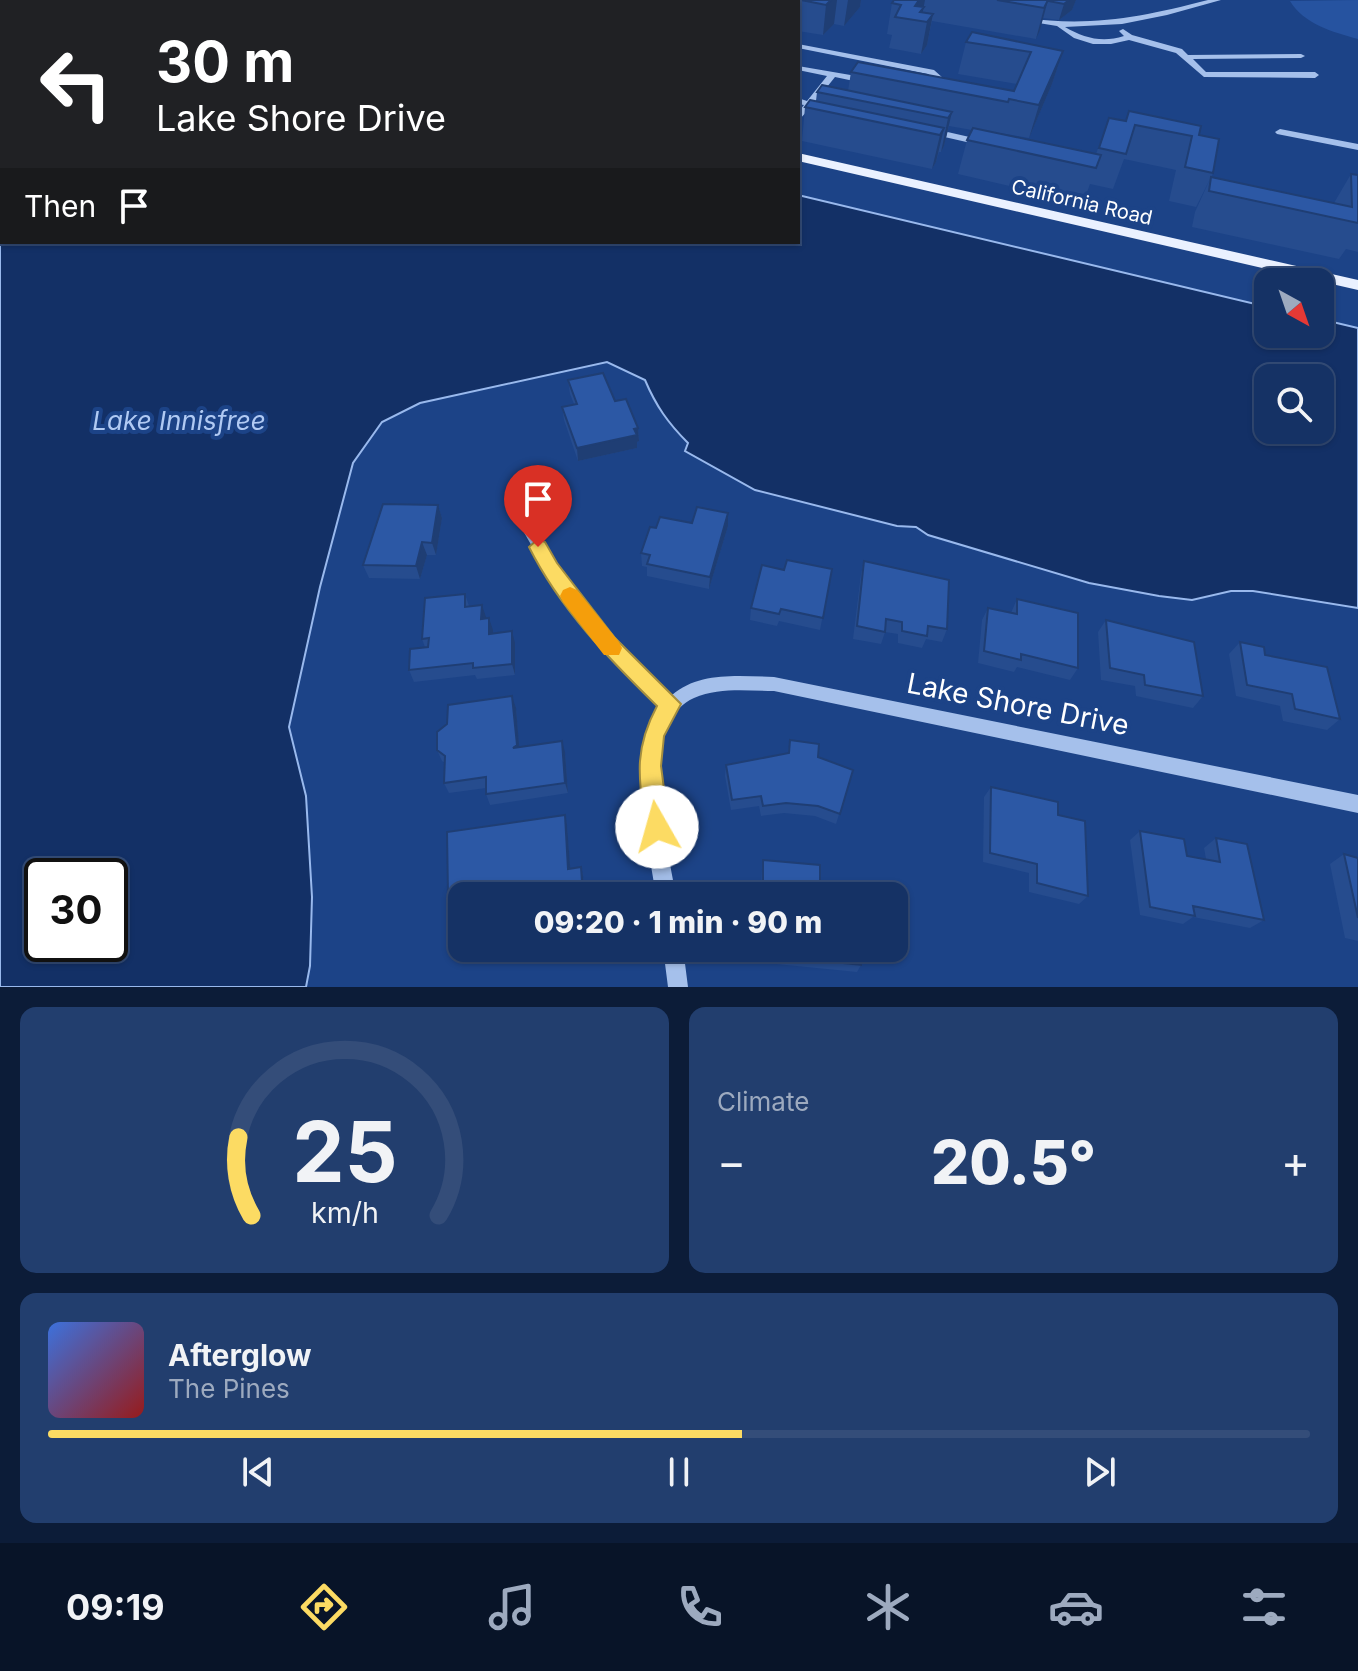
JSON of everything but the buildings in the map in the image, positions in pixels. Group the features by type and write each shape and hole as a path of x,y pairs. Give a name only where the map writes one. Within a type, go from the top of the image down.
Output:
{"main road":[{"name":"California Road","path":"800,157 1358,285"}],"street":[{"path":"1006,16 1081,27 1116,25 1217,0"},
{"path":"1058,25 1073,36 1098,43 1115,43 1129,37"},
{"path":"1116,25 1129,37 1179,51 1199,72 1210,75 1315,75"},
{"path":"800,46 931,72 956,92 933,92"},
{"path":"1185,57 1301,56"},
{"path":"800,68 876,83"},
{"path":"800,115 832,75"},
{"path":"800,102 839,110"},
{"path":"918,128 1000,146"},
{"path":"1280,132 1358,147"},
{"path":"527,525 550,569 607,645 670,704 653,735 649,766 664,882"},
{"name":"Lake Shore Drive","path":"670,704 686,691 708,683 736,679 774,684 1358,804"},
{"path":"675,962 678,987"}],"shaded area":[{"path":"1358,0 1358,39 1311,21 1290,1"}],"water":[{"name":"Lake Innisfree","path":"800,195 1254,304 1254,348 1334,348 1334,322 1358,328 1358,608 1253,591 1231,591 1192,600 1089,583 928,535 916,527 897,526 755,490 685,451 688,443 663,414 645,380 607,362 420,403 382,422 353,463 320,587 289,727 306,796 312,897 310,966 306,987 0,987 0,244 800,244"}],"slow traffic":[{"path":"570,596 611,648"}],"route":[{"path":"538,547 550,569 607,645 670,704 659,719 653,735 649,766 657,827"}]}
